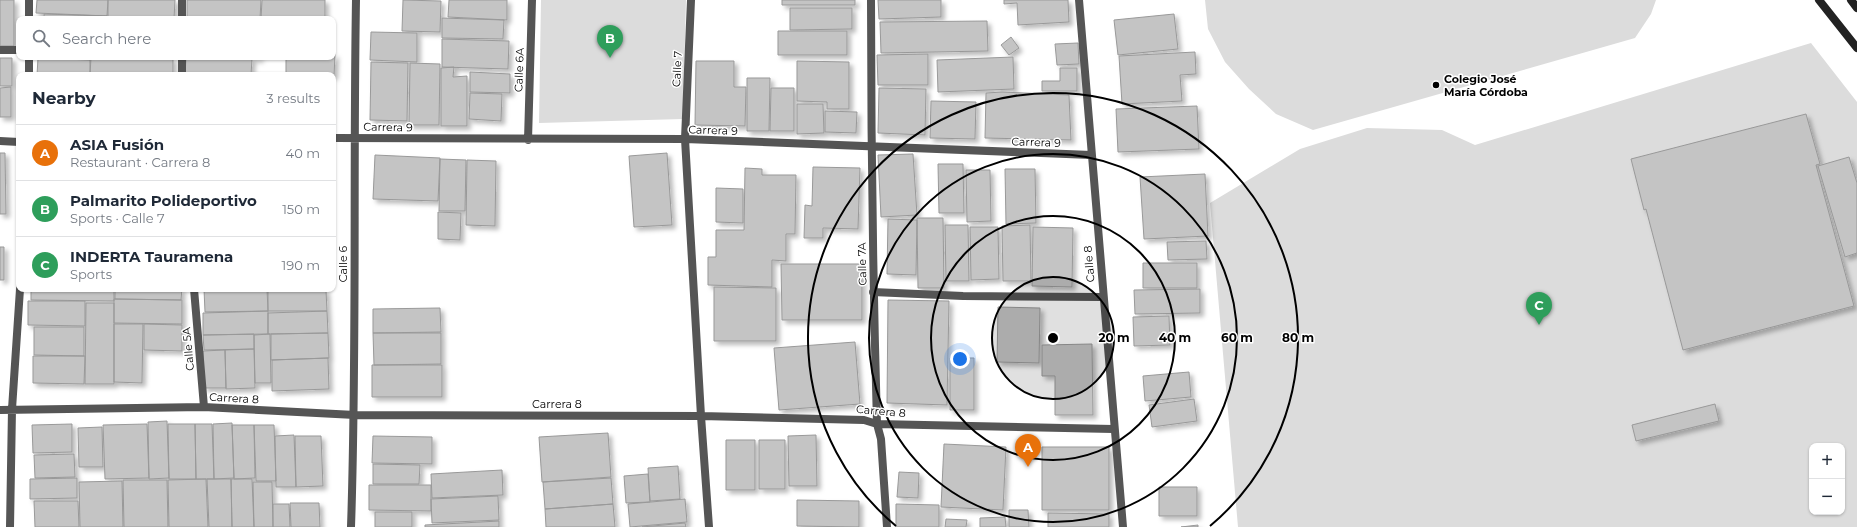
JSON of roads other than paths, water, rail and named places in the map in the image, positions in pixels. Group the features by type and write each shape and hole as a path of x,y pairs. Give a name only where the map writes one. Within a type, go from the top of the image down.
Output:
{"street":[{"path":"29,0 29,16"},
{"path":"182,0 182,16"},
{"name":"Calle 6","path":"351,527 355,415 354,138 356,0"},
{"name":"Calle 6A","path":"528,140 532,0"},
{"name":"Calle 7","path":"691,0 685,140 709,527"},
{"name":"Calle 7A","path":"871,0 873,292 877,424 881,439 887,527"},
{"name":"Calle 8","path":"1079,0 1113,429 1123,527"},
{"path":"1819,0 1857,48"},
{"path":"1851,0 1857,8"},
{"path":"0,50 16,50"},
{"path":"29,60 29,72"},
{"path":"182,60 182,72"},
{"name":"Carrera 9","path":"336,138 685,140 1091,155"},
{"path":"0,142 16,142"},
{"path":"10,527 12,409 20,292"},
{"name":"Calle 5A","path":"194,292 204,407"},
{"path":"873,292 963,296 1103,297"},
{"name":"Carrera 8","path":"0,410 204,407 355,415 701,416 864,420 877,424 1113,429"}],"place":[{"name":"Palmarito Polideportivo","path":"610,58"},
{"name":"Colegio José María Córdoba","path":"1436,85"},
{"name":"INDERTA Tauramena","path":"1539,325"},
{"name":"ASIA Fusión","path":"1028,467"}]}
